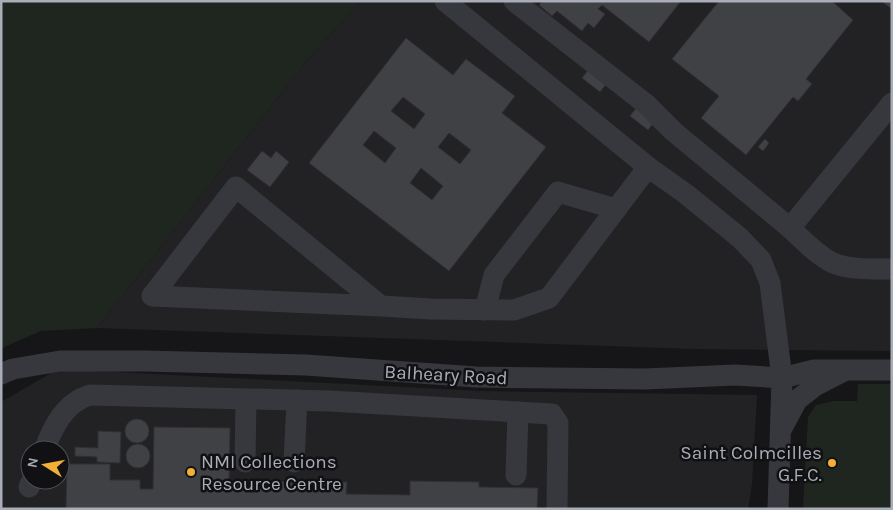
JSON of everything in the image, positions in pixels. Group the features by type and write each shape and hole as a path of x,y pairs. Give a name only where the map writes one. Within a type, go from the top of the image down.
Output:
{"street":[{"path":"445,1 648,167 686,194 740,238 761,260 770,283 782,378 778,509"},
{"path":"514,1 646,104 673,131 819,254 833,263 847,267 892,269"},
{"path":"790,228 892,103"},
{"path":"380,306 236,187 152,296 431,309 514,310 549,298 648,167"},
{"path":"485,310 494,275 558,192 616,209"},
{"name":"Balheary Road","path":"1,374 13,369 60,361 306,365 476,377 645,379 735,375 782,378 814,370 892,370"},
{"path":"780,432 797,400 815,386 846,370"},
{"path":"49,440 63,412 80,398 90,395 297,400 552,414 558,423 557,509"},
{"path":"245,462 246,399"},
{"path":"294,462 297,400"},
{"path":"516,474 518,412"}],"shaded area":[{"path":"1,1 361,1 309,58 97,328 41,331 1,349"},
{"path":"361,1 892,1 892,351 694,349 97,328 309,58"},
{"path":"58,369 481,391 757,395 752,484 748,509 1,509 1,402"},
{"path":"858,384 892,384 892,509 803,509 808,417 816,405 834,401 857,401"}],"building":[{"path":"542,1 681,1 649,42 602,5 598,9 605,14 594,28 588,23 582,31 557,11 552,16 539,5"},
{"path":"719,1 832,1 853,20 806,79 812,84 798,101 793,97 746,155 701,118 719,96 672,59"},
{"path":"881,1 892,1 892,9"},
{"path":"406,38 453,75 466,59 515,96 502,113 546,147 449,271 309,163","holes":["403,97 425,114 414,129 391,111","374,131 396,148 385,163 363,145","449,133 471,150 460,164 438,147","421,168 443,186 432,200 410,183"]},
{"path":"589,69 607,83 600,92 582,78"},
{"path":"637,107 655,121 648,130 630,116"},
{"path":"765,139 769,143 763,151 758,147"},
{"path":"262,151 271,158 276,151 289,162 270,187 247,170"},
{"path":"137,419 145,423 149,431 145,439 137,443 129,439 125,431 129,423"},
{"name":"NMI Collections Resource Centre","path":"154,427 230,428 229,481 347,482 346,494 410,495 410,481 479,482 479,487 538,488 537,509 66,509 66,490 70,490 70,464 110,464 110,480 140,480 140,489 153,489"},
{"path":"98,431 121,432 120,463 97,462 97,457 75,456 75,447 98,448"},
{"path":"138,444 143,445 149,451 149,461 143,467 138,468 133,467 127,461 126,456 127,451 133,445"}],"place":[{"name":"Saint Colmcilles G.F.C.","path":"832,463"},
{"name":"NMI Collections Resource Centre","path":"191,472"}]}
